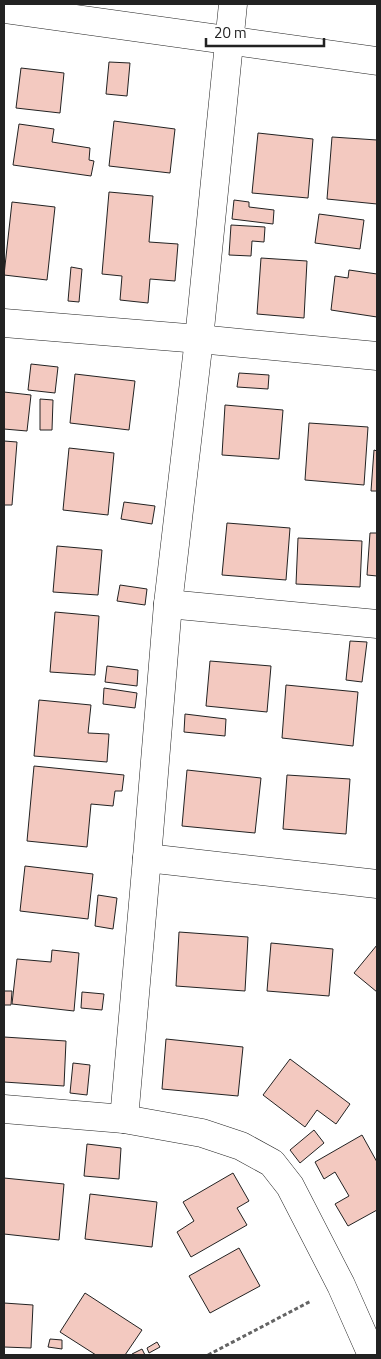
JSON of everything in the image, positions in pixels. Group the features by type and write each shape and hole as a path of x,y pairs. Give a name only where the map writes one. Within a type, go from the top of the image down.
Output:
{"street":[{"path":"124,1119 168,604 199,339 233,4"},
{"path":"4,9 377,61"},
{"path":"4,323 377,356"},
{"path":"168,604 377,624"},
{"path":"147,858 377,884"},
{"path":"4,1109 124,1119 202,1133 241,1146 272,1163 290,1186 341,1285 372,1355"}],"path":[{"path":"208,1355 341,1285"}],"building":[{"path":"109,62 130,63 127,96 106,94"},
{"path":"21,68 64,73 60,113 16,108"},
{"path":"114,121 175,129 170,173 109,166"},
{"path":"19,124 54,129 52,142 90,148 89,160 94,161 91,176 13,165"},
{"path":"258,133 313,139 308,198 252,193"},
{"path":"332,137 377,140 377,204 327,199"},
{"path":"109,192 153,196 149,242 178,244 175,281 150,279 148,303 120,300 122,276 102,274"},
{"path":"234,200 249,202 249,207 274,210 273,224 232,219"},
{"path":"12,202 55,207 47,280 4,275"},
{"path":"319,214 364,220 360,249 315,243"},
{"path":"231,225 265,227 264,242 252,241 251,256 229,255"},
{"path":"261,258 307,261 304,318 257,314"},
{"path":"71,267 82,269 79,302 68,301"},
{"path":"349,270 377,274 377,317 331,310 335,276 348,278"},
{"path":"31,364 58,367 55,393 28,390"},
{"path":"239,373 269,375 268,389 237,387"},
{"path":"75,374 135,381 129,430 70,423"},
{"path":"4,392 31,395 27,431 4,429"},
{"path":"40,399 53,400 52,430 40,430"},
{"path":"225,405 283,410 279,459 222,455"},
{"path":"309,423 368,427 364,485 305,480"},
{"path":"4,441 17,442 12,505 4,505"},
{"path":"69,448 114,453 108,515 63,510"},
{"path":"374,450 377,451 377,491 371,491"},
{"path":"124,502 155,506 152,524 121,519"},
{"path":"227,523 290,528 286,580 222,575"},
{"path":"370,533 377,533 377,576 367,575"},
{"path":"298,538 362,541 360,587 296,584"},
{"path":"57,546 102,550 98,595 53,592"},
{"path":"120,585 147,589 145,605 117,601"},
{"path":"55,612 99,616 95,675 50,672"},
{"path":"350,641 367,642 362,682 346,680"},
{"path":"210,661 271,666 267,712 206,706"},
{"path":"107,666 138,670 137,686 105,682"},
{"path":"286,685 358,692 353,746 282,738"},
{"path":"104,688 137,693 135,708 103,704"},
{"path":"39,700 91,705 88,733 109,734 107,762 34,756"},
{"path":"185,714 226,719 225,736 184,732"},
{"path":"34,766 124,775 122,791 115,791 113,806 91,804 87,847 27,841"},
{"path":"187,770 261,778 255,833 182,826"},
{"path":"287,775 350,779 346,834 283,829"},
{"path":"25,866 93,874 88,919 20,911"},
{"path":"98,895 117,898 113,929 95,926"},
{"path":"179,932 248,937 245,991 176,986"},
{"path":"271,943 333,949 329,996 267,991"},
{"path":"377,945 377,992 354,973"},
{"path":"52,950 79,953 74,1011 12,1004 17,959 51,962"},
{"path":"4,991 12,991 11,1005 4,1005"},
{"path":"82,992 104,994 102,1010 81,1008"},
{"path":"4,1037 66,1041 64,1086 4,1082"},
{"path":"166,1039 243,1047 238,1096 162,1089"},
{"path":"290,1059 350,1104 336,1124 317,1110 305,1127 263,1095"},
{"path":"73,1063 90,1065 87,1095 70,1093"},
{"path":"314,1130 324,1143 300,1163 290,1150"},
{"path":"362,1135 377,1162 377,1210 348,1226 335,1204 349,1196 335,1172 324,1179 315,1162"},
{"path":"87,1144 121,1148 119,1179 84,1176"},
{"path":"233,1173 249,1201 237,1208 247,1225 191,1257 177,1232 194,1221 183,1202"},
{"path":"4,1178 64,1184 59,1240 4,1234"},
{"path":"90,1194 157,1202 152,1247 85,1239"},
{"path":"239,1248 260,1286 210,1313 189,1276"},
{"path":"85,1293 142,1330 125,1355 96,1355 60,1332"},
{"path":"4,1303 33,1305 31,1348 4,1347"},
{"path":"50,1339 62,1340 62,1349 48,1347"},
{"path":"157,1342 160,1347 149,1353 147,1348"},
{"path":"142,1349 145,1355 132,1354"}]}
